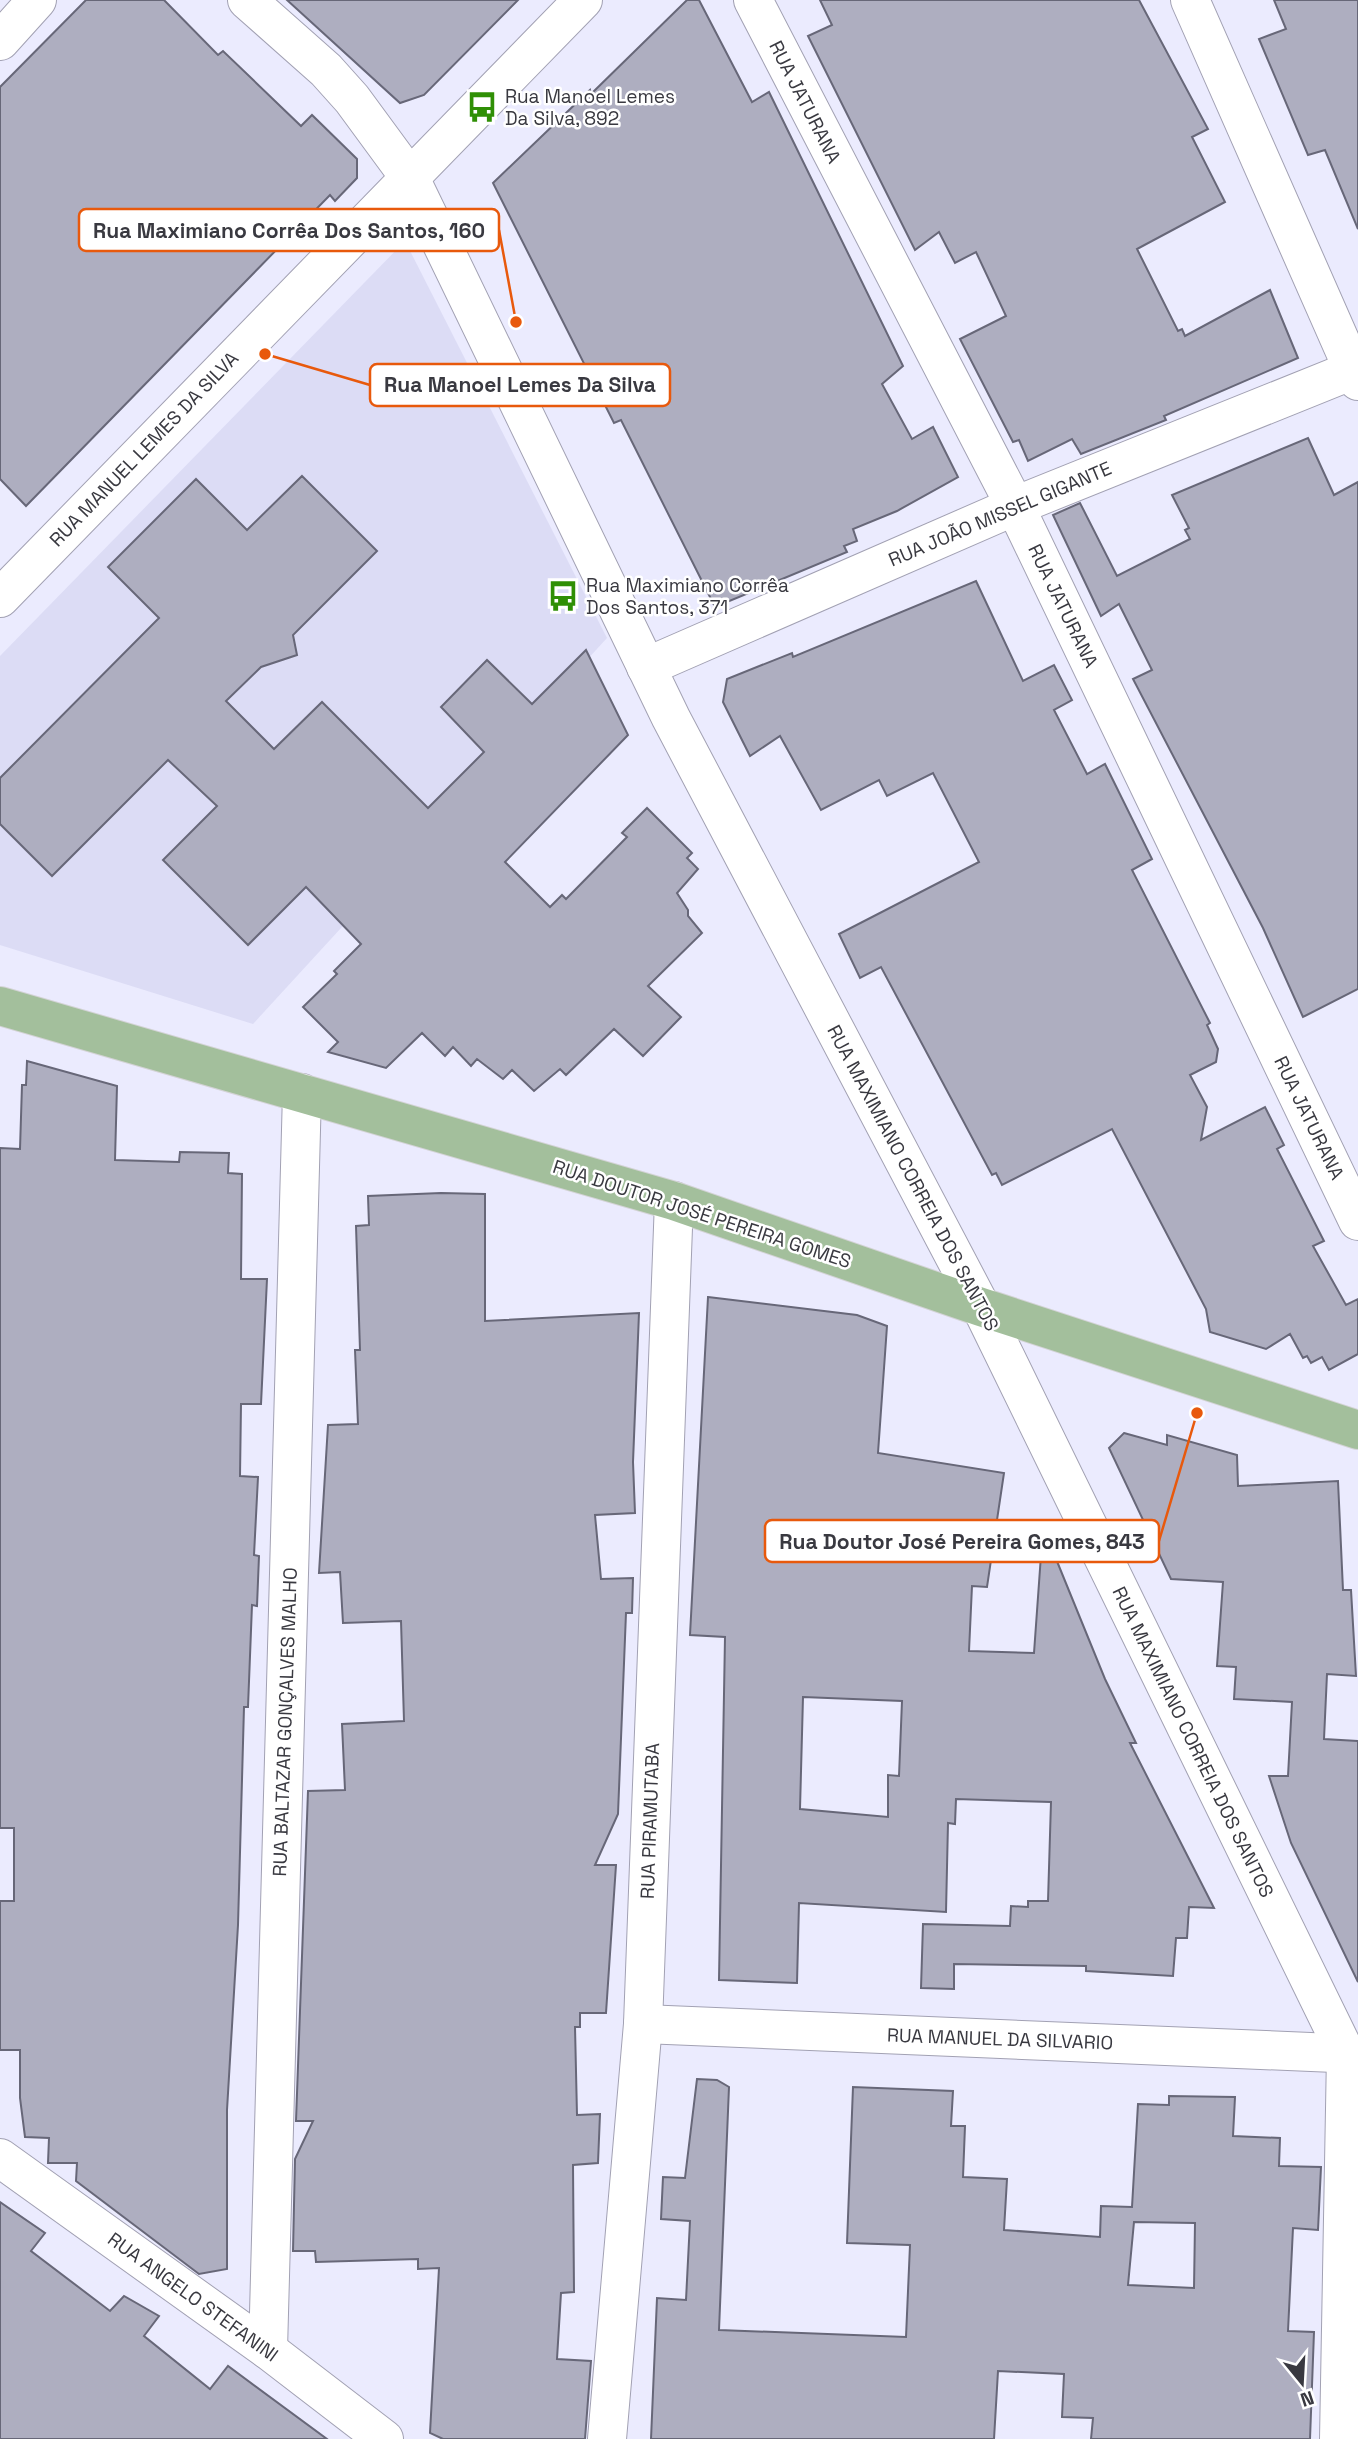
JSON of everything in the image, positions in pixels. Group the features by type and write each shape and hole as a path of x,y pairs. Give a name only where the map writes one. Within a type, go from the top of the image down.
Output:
{"main road":[{"name":"RUA DOUTOR JOSÉ PEREIRA GOMES","path":"0,1006 674,1201 981,1307 1358,1430"}],"street":[{"path":"0,41 37,0"},
{"name":"RUA MAXIMIANO CORREIA DOS SANTOS","path":"247,0 326,70 352,99 410,178 646,667 981,1307 1352,2054 1339,2439"},
{"name":"RUA MANUEL LEMES DA SILVA","path":"0,598 583,0"},
{"name":"RUA JATURANA","path":"752,0 1015,506 1358,1221"},
{"path":"1190,0 1356,373"},
{"name":"RUA JOÃO MISSEL GIGANTE","path":"646,667 1015,506 1356,373"},
{"name":"RUA BALTAZAR GONÇALVES MALHO","path":"268,2350 302,1093"},
{"name":"RUA PIRAMUTABA","path":"607,2439 643,2024 674,1201"},
{"name":"RUA MANUEL DA SILVARIO","path":"643,2024 1352,2054"},
{"name":"RUA ANGELO STEFANINI","path":"0,2158 268,2350 384,2439"}],"shaded area":[{"path":"405,241 607,638 253,1024 0,945 0,656"}],"building":[{"path":"86,0 164,0 218,55 223,51 301,126 312,115 357,159 357,178 335,201 330,195 26,506 0,479 0,87"},
{"path":"287,0 518,0 424,95 400,103"},
{"path":"687,0 699,0 752,102 769,92 903,366 882,384 912,439 933,427 958,477 897,511 853,529 857,541 844,546 847,552 715,607 621,420 614,423 493,183 590,90 591,94"},
{"path":"820,0 1139,0 1208,129 1192,137 1225,202 1137,249 1178,331 1182,329 1185,336 1270,290 1298,358 1164,416 1166,420 1081,454 1072,439 1028,461 1019,440 1013,442 960,339 1006,316 976,252 955,263 939,232 915,250 808,36 832,25"},
{"path":"1274,0 1358,0 1358,229 1325,150 1308,155 1259,39 1286,29"},
{"path":"1308,438 1334,495 1358,482 1358,989 1303,1017 1263,928 1133,679 1152,670 1119,604 1101,616 1053,515 1080,503 1117,576 1190,539 1185,530 1189,528 1172,495"},
{"path":"302,476 377,551 293,635 297,655 261,667 226,701 274,749 322,702 428,808 484,752 441,707 487,660 532,704 586,650 628,735 505,862 550,907 562,895 566,899 627,837 622,833 647,808 692,853 687,858 698,869 677,893 688,910 688,916 702,933 648,986 681,1017 643,1056 614,1029 566,1075 560,1069 534,1091 512,1070 503,1079 477,1059 471,1066 453,1047 445,1056 422,1033 386,1068 328,1052 338,1042 303,1007 337,974 334,971 361,944 306,887 248,945 163,860 217,806 168,760 52,876 0,824 0,778 159,618 108,567 196,479 247,530"},
{"path":"976,581 1023,681 1054,665 1072,700 1054,710 1087,774 1105,764 1152,859 1132,870 1210,1023 1207,1025 1218,1049 1216,1062 1190,1075 1207,1107 1201,1140 1265,1107 1284,1145 1277,1149 1324,1241 1313,1246 1346,1305 1358,1299 1358,1354 1329,1370 1322,1357 1311,1363 1307,1356 1303,1358 1290,1334 1266,1349 1210,1332 1206,1309 1112,1129 1002,1185 996,1173 992,1175 881,967 860,978 839,934 979,862 933,773 887,796 879,780 821,810 780,736 750,756 723,702 727,679 792,653 793,657"},
{"path":"27,1061 117,1086 115,1160 179,1162 180,1152 229,1153 228,1173 242,1174 241,1279 267,1279 261,1404 241,1404 240,1476 258,1477 254,1555 259,1556 257,1606 252,1605 248,1707 244,1707 238,1925 227,2110 227,2269 199,2274 76,2181 77,2163 48,2163 49,2138 25,2137 20,2098 20,2050 0,2050 0,1901 14,1901 14,1828 0,1828 0,1148 20,1149 22,1085 26,1085"},
{"path":"485,1194 485,1321 639,1313 633,1462 635,1513 595,1515 601,1579 633,1578 632,1613 626,1613 618,1814 595,1865 616,1865 606,2013 580,2013 580,2027 575,2027 577,2115 600,2114 598,2163 573,2165 574,2292 561,2293 557,2359 591,2361 585,2439 443,2439 430,2433 439,2268 418,2269 418,2259 316,2262 315,2251 293,2251 295,2159 313,2121 296,2121 308,1791 345,1790 342,1724 404,1721 401,1621 343,1623 340,1572 319,1573 328,1425 358,1424 355,1350 360,1350 356,1226 369,1225 368,1196"},
{"path":"708,1297 857,1315 887,1326 878,1453 1004,1473 987,1587 972,1586 969,1651 1034,1653 1043,1527 1105,1679 1136,1743 1130,1743 1214,1908 1189,1907 1187,1938 1176,1938 1173,1976 1086,1971 1086,1966 954,1964 954,1989 921,1988 923,1924 1010,1926 1011,1906 1028,1907 1028,1901 1048,1901 1051,1802 956,1799 955,1824 948,1823 946,1912 799,1903 797,1983 719,1980 725,1637 690,1635","holes":["803,1697 902,1701 899,1776 888,1775 888,1817 800,1809"]},
{"path":"1124,1433 1167,1445 1167,1435 1237,1455 1238,1486 1338,1481 1343,1590 1351,1590 1356,1676 1327,1674 1324,1739 1358,1741 1358,1982 1291,1843 1269,1776 1288,1776 1292,1702 1234,1699 1236,1667 1217,1666 1223,1582 1171,1579 1109,1448"},
{"path":"697,2079 717,2080 729,2087 719,2330 906,2337 910,2245 847,2243 853,2087 953,2091 951,2126 965,2126 963,2177 1007,2179 1004,2230 1100,2237 1101,2206 1132,2207 1138,2104 1169,2105 1169,2096 1235,2097 1233,2136 1280,2138 1279,2166 1321,2167 1318,2230 1293,2228 1288,2331 1314,2332 1310,2439 1091,2439 1093,2418 1062,2417 1064,2374 998,2371 994,2439 651,2439 657,2298 686,2300 690,2221 661,2219 663,2177 685,2178","holes":["1134,2222 1195,2223 1194,2288 1128,2285"]},
{"path":"0,2202 45,2233 31,2251 110,2311 124,2296 159,2316 144,2336 210,2389 228,2366 327,2439 0,2439"}],"place":[{"name":"Rua Manoel Lemes Da Silva, 892","path":"482,107"},
{"name":"Rua Maximiano Corrêa Dos Santos, 160","path":"516,322"},
{"name":"Rua Manoel Lemes Da Silva","path":"265,354"},
{"name":"Rua Maximiano Corrêa Dos Santos, 371","path":"563,596"},
{"name":"Rua Doutor José Pereira Gomes, 843","path":"1197,1413"}]}
